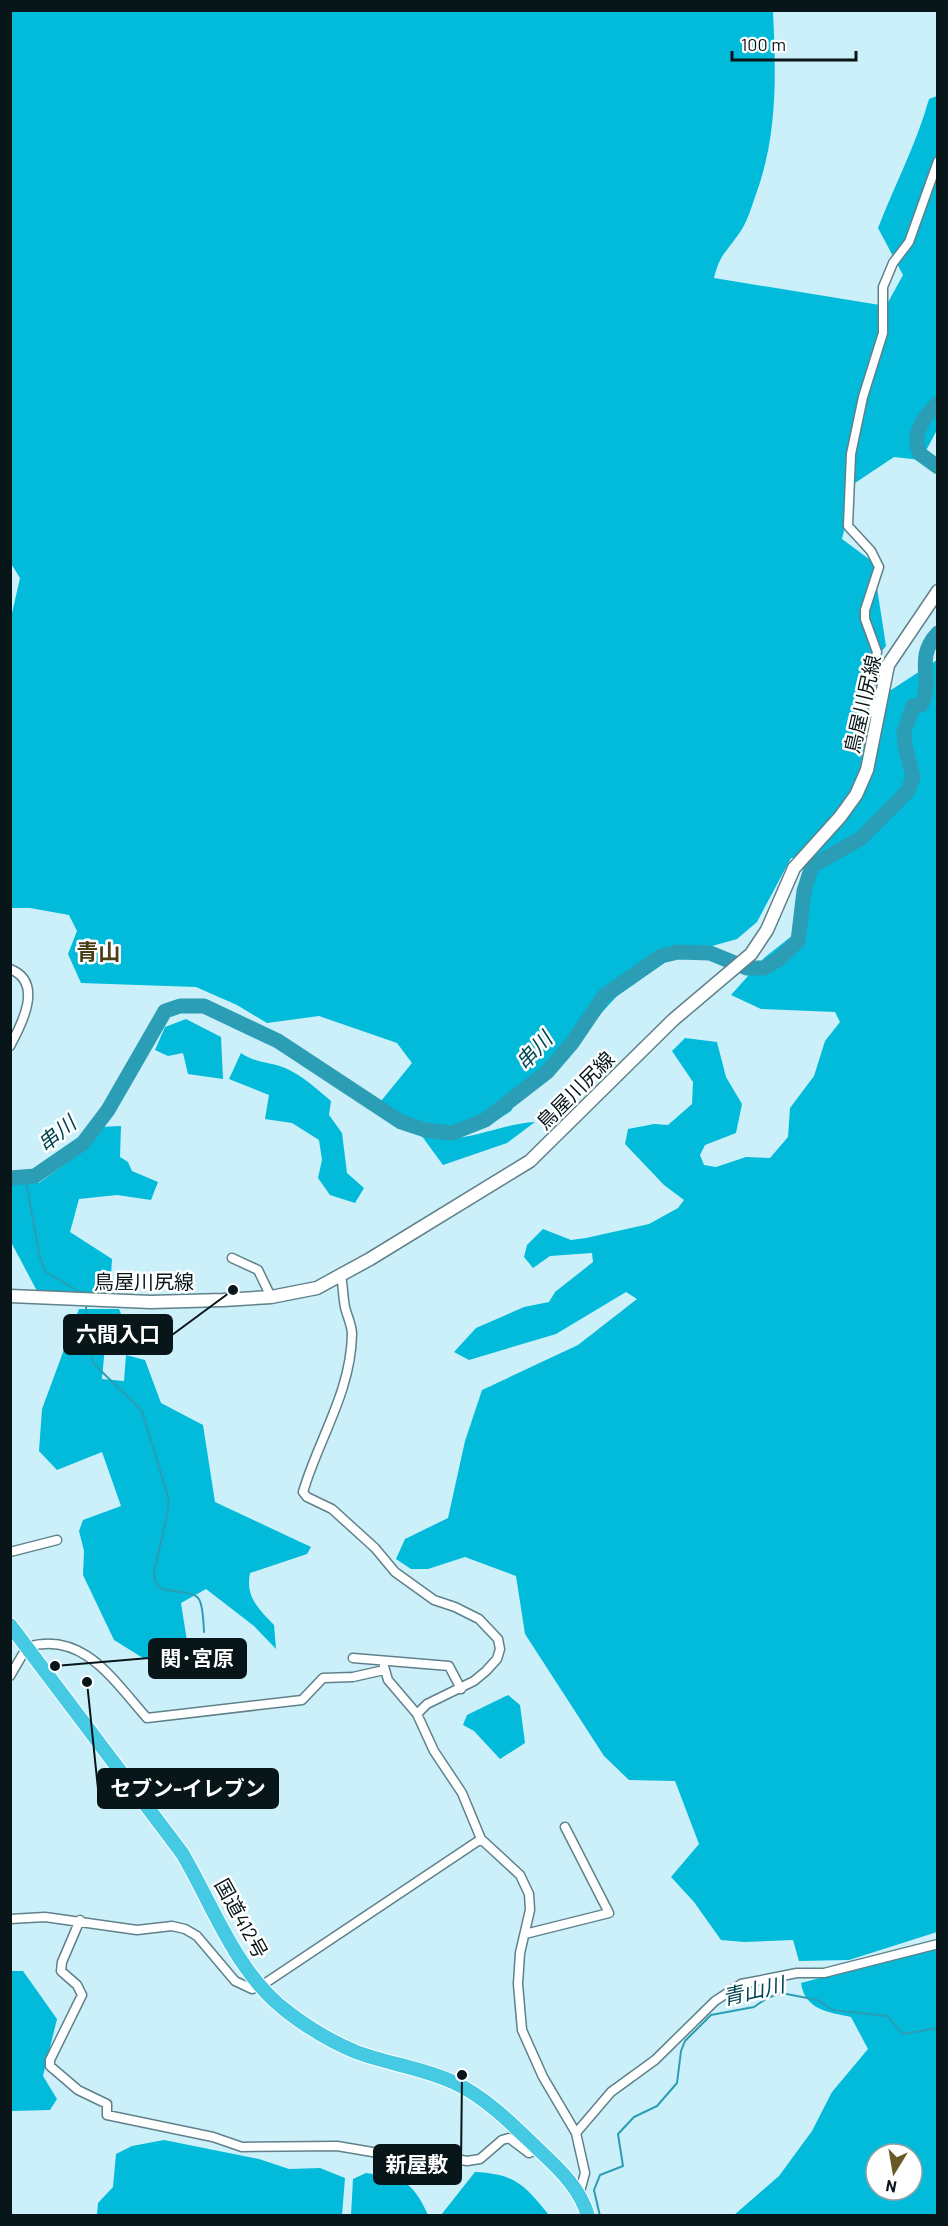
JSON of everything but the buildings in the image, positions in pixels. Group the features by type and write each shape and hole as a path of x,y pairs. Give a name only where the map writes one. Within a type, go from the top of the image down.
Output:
{"highway":[{"name":"国道412号","path":"10,1625 182,1853 204,1889 234,1951 261,1986 287,2012 337,2043 357,2052 420,2070 458,2084 504,2117 560,2170 579,2195 588,2216"}],"main road":[{"name":"鳥屋川尻線","path":"10,1296 150,1302 271,1297 317,1288 530,1161 673,1020 751,954 767,930 794,868 840,818 856,795 867,770 888,665 938,591"}],"street":[{"path":"876,717 868,694 878,652 865,619 865,610 879,567 871,551 848,526 852,454 863,397 883,333 883,287 886,276 909,242 938,161"},
{"path":"10,969 25,978 30,992 18,1031 10,1046"},
{"path":"232,1258 258,1270 271,1297"},
{"path":"341,1275 352,1331 351,1351 343,1392 334,1418 311,1464 303,1491 307,1497 332,1509 375,1548 395,1572 434,1600 455,1607 478,1619 498,1639 500,1648 498,1659 480,1676 460,1689 427,1704 417,1714"},
{"path":"10,1551 57,1540"},
{"path":"10,1676 27,1647 42,1642 72,1647 94,1659 147,1718 302,1700 323,1678 353,1677 384,1666"},
{"path":"353,1658 384,1666 448,1666 460,1689"},
{"path":"384,1666 388,1680 417,1714 434,1751 462,1793 481,1839 520,1875 529,1894 530,1910 518,1984 522,2030 534,2060 576,2133 585,2173 579,2195"},
{"path":"525,1934 609,1913 565,1827"},
{"path":"10,1919 45,1917 80,1920 137,1930 172,1926 185,1929 197,1936 235,1981 252,1989 261,1986 481,1839"},
{"path":"80,1920 62,1962 61,1971 76,1985 82,1995 50,2060 50,2066 78,2090 107,2104 107,2115 213,2137 242,2147 337,2146 396,2156 430,2154 467,2161 480,2159 502,2139 509,2138 530,2153 538,2149"},
{"path":"576,2133 610,2092 656,2060 715,2001 741,1984 797,1973 824,1973 938,1944"}],"shaded area":[{"path":"10,11 773,11 775,82 768,151 748,217 721,259 714,278 886,306 903,275 878,228 912,148 929,99 937,96 937,430 921,460 894,457 855,483 842,539 873,562 886,646 865,672 865,713 888,692 937,660 937,1932 849,1960 799,1961 793,1940 744,1942 721,1940 694,1902 671,1877 699,1844 675,1781 629,1780 604,1756 525,1634 516,1576 465,1557 428,1569 411,1569 396,1559 405,1539 448,1518 465,1441 482,1390 578,1345 637,1299 626,1292 556,1334 469,1360 454,1352 476,1328 524,1307 549,1302 555,1292 593,1262 592,1253 550,1256 533,1268 524,1257 527,1245 543,1229 571,1240 586,1238 649,1224 678,1208 684,1200 664,1185 625,1144 628,1129 654,1124 668,1125 692,1104 693,1082 672,1051 685,1038 717,1042 726,1077 742,1104 736,1133 705,1145 700,1155 704,1165 716,1167 746,1157 770,1158 788,1137 790,1108 814,1076 825,1041 840,1022 835,1012 761,1009 731,995 764,958 798,931 816,857 791,858 757,922 737,939 673,957 617,996 583,1033 570,1053 515,1104 511,1111 491,1124 432,1128 404,1117 381,1101 412,1063 397,1043 319,1016 267,1023 237,1005 196,987 81,983 68,954 77,931 69,915 30,908 11,908 10,622 20,578 10,562"},
{"path":"186,1019 221,1037 223,1079 188,1074 183,1053 168,1056 155,1050 165,1027"},
{"path":"241,1053 252,1059 292,1071 331,1101 329,1115 342,1133 347,1173 364,1188 355,1203 330,1195 318,1178 322,1160 319,1140 292,1123 265,1119 269,1095 229,1079"},
{"path":"535,1122 507,1143 443,1165 421,1135 449,1139"},
{"path":"121,1126 120,1157 128,1162 132,1171 158,1182 151,1200 117,1195 79,1199 70,1232 112,1259 110,1294 37,1291 11,1242 10,1183 39,1183 86,1149 100,1127"},
{"path":"79,1309 119,1309 124,1321 105,1346 102,1379 124,1381 126,1355 145,1360 161,1403 203,1425 215,1502 311,1547 307,1554 250,1573 251,1596 258,1608 274,1625 276,1649 254,1626 206,1589 181,1603 187,1641 181,1658 165,1663 143,1658 114,1640 83,1575 84,1551 79,1531 83,1520 121,1506 102,1452 57,1470 39,1451 42,1409"},
{"path":"508,1695 520,1705 525,1743 500,1759 474,1731 463,1725 467,1715"},
{"path":"937,1947 937,2215 733,2216 779,2176 812,2131 832,2092 868,2049 851,2017 819,2008 807,1999 801,1983"},
{"path":"11,1971 23,1971 57,2019 43,2076 57,2099 50,2110 11,2111"},
{"path":"164,2140 259,2159 289,2169 320,2168 345,2178 342,2215 97,2215 98,2203 113,2187 116,2154 132,2146"},
{"path":"475,2172 500,2175 518,2183 549,2215 441,2215"},
{"path":"366,2173 398,2179 405,2183 417,2194 428,2215 351,2215 353,2179"}],"waterway":[{"name":"串川","path":"938,403 923,420 917,440 920,454 938,467"},
{"name":"串川","path":"10,1178 35,1176 83,1143 108,1110 165,1011 180,1006 204,1006 278,1041 401,1122 425,1130 452,1133 485,1120 547,1072 572,1043 604,996 661,956 678,952 710,953 747,968 764,968 778,960 798,941 804,891 812,866 860,839 908,791 913,777 904,732 913,706 921,705 925,696 925,661 931,643 938,633"},
{"path":"25,1177 40,1258 46,1272 80,1292"},
{"path":"86,1307 93,1363 142,1411 166,1490 169,1502 154,1572 155,1581 160,1588 196,1596 202,1606 204,1632"},
{"name":"青山川","path":"600,2216 594,2190 600,2175 623,2166 618,2134 634,2117 657,2106 677,2083 681,2051 685,2041 711,2015 754,2007 767,1998 781,1993 818,2000 833,2010 887,2016 903,2034 938,2028"}],"place":[{"name":"六間入口","path":"233,1290"},
{"name":"関･宮原","path":"55,1666"},
{"name":"セブン-イレブン","path":"87,1682"},
{"name":"新屋敷","path":"462,2075"}],"district":[{"name":"青山","path":"98,951"}]}
